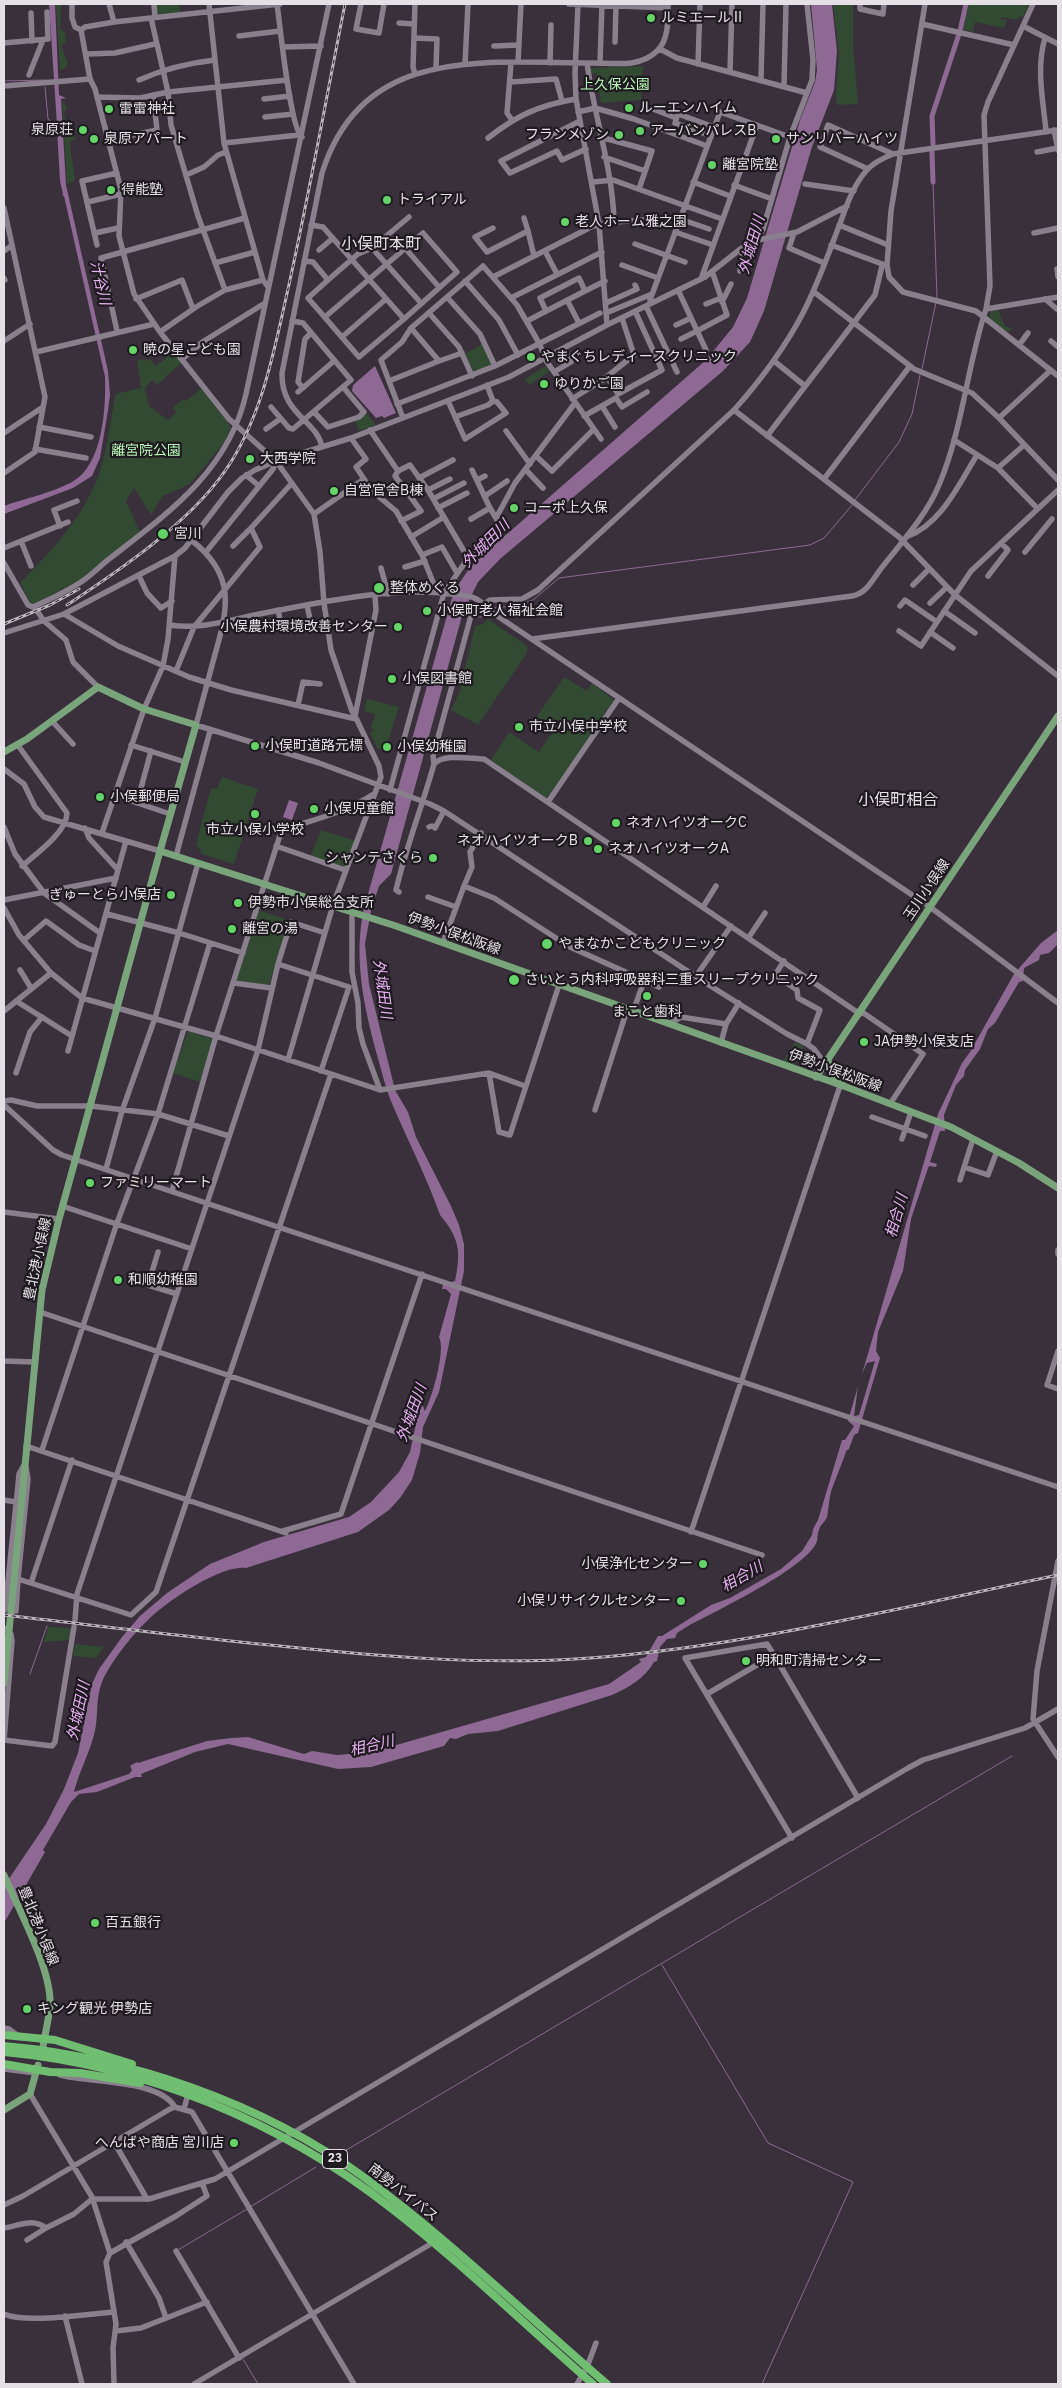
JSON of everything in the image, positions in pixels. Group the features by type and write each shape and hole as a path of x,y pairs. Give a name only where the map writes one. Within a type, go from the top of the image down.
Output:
{"highway":[{"path":"4,2035 44,2038 171,2077 189,2091"},
{"name":"南勢バイパス","path":"4,2046 44,2051 102,2062 254,2114 293,2134 364,2177 429,2228 606,2384"},
{"name":"南勢バイパス","path":"4,2052 100,2068 189,2091 284,2139 342,2173 390,2207 594,2384"},
{"path":"4,2064 50,2072 80,2073 189,2091"}],"main road":[{"path":"4,752 52,721 98,687 144,709 196,725 160,851"},
{"name":"玉川小俣線","path":"816,1077 861,1013 1058,716"},
{"name":"伊勢小俣松阪線","path":"160,851 333,904 352,914 386,923 849,1088 951,1127 997,1151 1058,1188"},
{"name":"豊北港小俣線","path":"6,1681 26,1446 42,1290 62,1206 160,851"},
{"path":"827,1061 831,1073 849,1088"},
{"name":"豊北港小俣線","path":"4,1875 42,1964 48,1985 50,2004 43,2047"},
{"path":"4,2110 30,2094 37,2070"}],"street":[{"path":"72,4 74,27 81,30"},
{"path":"109,4 114,22"},
{"path":"154,4 155,44 168,92 171,125 203,230 224,290"},
{"path":"209,4 224,143 263,280 268,286"},
{"path":"81,30 85,26 114,22 278,4 287,80 293,114 300,136"},
{"path":"33,607 85,580 175,507 219,457 230,441 242,413 329,4"},
{"path":"361,4 356,29 379,33 384,4"},
{"path":"415,4 413,67 415,74"},
{"path":"465,64 468,4"},
{"path":"518,62 521,4"},
{"path":"322,447 318,438 285,397 282,382 311,225 325,164 344,128 362,106 390,85 415,74 436,68 465,64 518,62 600,63 642,61 660,48 666,32 668,6 569,4"},
{"path":"578,4 576,99 593,182 599,224 606,303 603,313 607,325"},
{"path":"600,63 602,4"},
{"path":"698,64 700,4"},
{"path":"730,72 732,4"},
{"path":"761,79 763,4"},
{"path":"784,85 786,4"},
{"path":"760,239 790,137 807,93 813,69 807,4"},
{"path":"860,4 860,9 882,14 884,4"},
{"path":"767,436 878,291 888,245 900,153 925,4"},
{"path":"532,639 858,596 863,593 905,539 935,494 954,440 986,309 990,268 986,109 1033,4"},
{"path":"615,42 616,5"},
{"path":"4,43 48,39 47,12"},
{"path":"31,14 32,41"},
{"path":"399,23 414,24"},
{"path":"922,24 1014,45"},
{"path":"550,63 551,25"},
{"path":"1023,26 1058,43"},
{"path":"81,30 87,54 90,79 98,97 118,173 120,194 118,228 122,253 136,299 160,332 236,425 276,461 314,514 331,650 352,711 379,766 381,775 333,904 288,1060"},
{"path":"239,36 280,31"},
{"path":"414,38 437,39 436,68"},
{"path":"1045,38 1040,53 1040,70 1046,131"},
{"path":"29,75 43,40"},
{"path":"87,54 115,53 155,44"},
{"path":"494,46 519,45"},
{"path":"283,47 321,46"},
{"path":"660,48 677,58 784,85 807,93"},
{"path":"139,80 162,70 188,63 215,60"},
{"path":"511,63 507,113 512,120"},
{"path":"587,63 614,222"},
{"path":"4,86 90,79"},
{"path":"510,82 556,79 562,101"},
{"path":"98,97 140,98 168,92 287,80"},
{"path":"109,140 157,130 153,95"},
{"path":"264,99 290,96"},
{"path":"488,138 512,120 537,108 576,99"},
{"path":"578,112 595,108 634,119 707,146"},
{"path":"654,109 676,118"},
{"path":"677,372 648,305 720,112 790,137"},
{"path":"265,117 293,114"},
{"path":"711,136 675,123 676,118 678,114 714,127"},
{"path":"580,121 501,161 510,173 557,150 562,160 586,149"},
{"path":"701,279 757,125"},
{"path":"868,169 820,147 828,125 893,154"},
{"path":"434,764 432,756 471,616 483,603 490,600 522,599 538,590 734,410 774,361 814,292 847,206 868,169 879,160 893,154 1056,130 1058,149 1037,152"},
{"path":"224,143 300,136"},
{"path":"600,137 652,151 638,189"},
{"path":"186,175 204,167 218,155 226,152"},
{"path":"604,157 645,170"},
{"path":"97,245 82,181 118,173"},
{"path":"593,182 608,179 722,219"},
{"path":"693,182 730,196"},
{"path":"805,184 854,192"},
{"path":"734,185 772,199"},
{"path":"88,202 120,194"},
{"path":"4,633 64,614 175,556 191,540 215,508 246,475 276,461 351,438 487,385 701,279 743,247 760,239 793,233 847,206"},
{"path":"4,208 45,397 35,449 4,473"},
{"path":"325,317 422,232 457,272 359,357 308,298 351,260 372,248 409,217"},
{"path":"117,332 101,258 245,218"},
{"path":"524,218 534,256"},
{"path":"493,277 599,224 659,219"},
{"path":"680,219 709,229"},
{"path":"311,225 323,227 404,319"},
{"path":"839,225 888,245"},
{"path":"95,233 118,228"},
{"path":"493,228 474,238 487,252 528,231"},
{"path":"1034,233 1058,228"},
{"path":"675,232 713,245"},
{"path":"793,233 789,248 824,263"},
{"path":"319,250 333,238"},
{"path":"635,244 685,262"},
{"path":"831,245 884,266 889,277 898,288 909,294 973,310 1058,374"},
{"path":"4,251 11,246"},
{"path":"740,271 743,247"},
{"path":"372,248 421,303"},
{"path":"405,248 439,287"},
{"path":"545,251 557,274"},
{"path":"214,263 255,252"},
{"path":"511,298 602,252"},
{"path":"304,261 313,262 328,280"},
{"path":"622,265 658,278"},
{"path":"403,418 381,360 402,342 411,328 483,266 511,298 527,321 539,343 544,358 601,440"},
{"path":"1057,269 1058,277"},
{"path":"681,339 727,315 712,271"},
{"path":"546,311 540,298 579,278 585,291"},
{"path":"136,299 182,280 193,309"},
{"path":"160,332 224,290 263,280"},
{"path":"465,281 499,320 518,355"},
{"path":"527,321 605,281"},
{"path":"706,304 722,300 731,284"},
{"path":"606,303 637,289 635,285"},
{"path":"678,290 706,350"},
{"path":"814,292 910,366 966,391 984,403 1058,480"},
{"path":"397,404 472,376 518,355 579,323 652,294"},
{"path":"447,297 480,334 495,366"},
{"path":"986,309 1058,297"},
{"path":"342,337 386,299"},
{"path":"1045,299 1058,310"},
{"path":"567,300 579,323"},
{"path":"182,359 204,341 265,303"},
{"path":"606,377 618,394 662,370 634,311"},
{"path":"429,313 459,347 472,376"},
{"path":"496,518 508,494 574,401 634,355 622,318"},
{"path":"676,325 691,318"},
{"path":"271,407 280,419 293,430 351,380 303,324 292,322"},
{"path":"4,341 30,324"},
{"path":"36,352 92,337 154,324"},
{"path":"411,328 439,361"},
{"path":"311,333 305,339 298,382 300,390 334,361"},
{"path":"1019,345 1028,333"},
{"path":"1051,341 1058,347"},
{"path":"554,372 571,362 564,351"},
{"path":"389,381 462,353"},
{"path":"774,361 805,386"},
{"path":"824,479 910,366"},
{"path":"1000,418 1051,370"},
{"path":"448,401 465,439 506,413 497,402 493,401 487,385"},
{"path":"314,412 328,427 360,417 364,412 343,387"},
{"path":"584,416 616,398 622,407 647,392"},
{"path":"455,417 488,405 493,401"},
{"path":"602,406 615,427"},
{"path":"4,433 43,407"},
{"path":"734,410 853,502 905,539 929,569 955,595 1058,676"},
{"path":"266,429 280,419"},
{"path":"39,427 91,437"},
{"path":"536,456 552,471 594,429"},
{"path":"370,430 398,471"},
{"path":"506,431 530,464"},
{"path":"351,438 366,459 356,467 372,491 396,511 423,558 437,592"},
{"path":"954,440 998,468 1038,508"},
{"path":"998,468 1024,445"},
{"path":"35,449 86,458"},
{"path":"905,539 920,530 945,507 977,455"},
{"path":"419,478 453,460"},
{"path":"206,552 259,486 276,461"},
{"path":"401,521 421,511 395,476 398,471 410,466 428,490 468,558"},
{"path":"391,790 445,593 468,558 501,530 472,470"},
{"path":"526,470 543,488"},
{"path":"246,475 259,486"},
{"path":"477,480 486,476"},
{"path":"314,514 364,479"},
{"path":"428,490 450,479"},
{"path":"485,496 507,481"},
{"path":"233,546 292,483"},
{"path":"433,499 464,483"},
{"path":"899,631 921,646 971,571 1058,490"},
{"path":"438,508 467,493"},
{"path":"60,526 54,510 77,501"},
{"path":"472,519 490,508"},
{"path":"411,537 444,517"},
{"path":"1025,552 1052,520"},
{"path":"4,548 68,522"},
{"path":"176,671 194,627 260,547 251,528"},
{"path":"191,540 206,552 217,566 225,588 226,607 224,621 196,725 210,731 320,763 423,800 444,811 481,833 739,1004 787,1034 807,1044 827,1061"},
{"path":"21,541 31,566"},
{"path":"988,576 1008,550 1001,543"},
{"path":"405,567 442,547 457,573"},
{"path":"102,833 131,744 162,666 170,625 175,556"},
{"path":"4,563 26,603 33,607 44,621 66,640 73,662 98,687"},
{"path":"381,568 388,594"},
{"path":"913,585 929,569"},
{"path":"139,576 147,593 161,608 172,601"},
{"path":"930,603 947,587"},
{"path":"170,625 194,627 307,605 420,590 477,597 489,610 930,907 1058,1003"},
{"path":"356,717 376,610 375,596"},
{"path":"900,606 904,600 937,622"},
{"path":"278,610 282,628 311,624 307,605"},
{"path":"944,611 975,633"},
{"path":"64,614 118,646 162,666 207,683 356,717"},
{"path":"930,632 953,648"},
{"path":"298,705 303,682 320,684"},
{"path":"548,802 619,698"},
{"path":"52,721 73,744"},
{"path":"176,856 210,731"},
{"path":"17,744 65,809 66,822 47,845 22,866"},
{"path":"131,744 185,762"},
{"path":"137,803 151,751"},
{"path":"398,892 396,890 408,842 434,764 437,760 446,758 484,759 923,1054 890,1104"},
{"path":"4,769 24,784 41,814 160,851"},
{"path":"114,795 170,814"},
{"path":"172,1191 216,1036 282,829 313,821 358,804 372,796"},
{"path":"429,827 435,828 444,811"},
{"path":"4,827 22,866 44,893 100,933"},
{"path":"85,828 89,838 118,870"},
{"path":"443,943 472,867 470,852 481,833"},
{"path":"68,1051 126,841"},
{"path":"276,846 345,870"},
{"path":"106,1169 122,1111 155,1018 198,862"},
{"path":"4,900 116,878"},
{"path":"464,886 494,898 570,947 659,987"},
{"path":"703,907 716,886"},
{"path":"428,897 456,907"},
{"path":"4,908 24,940 51,972 82,998 216,1036 380,1090 488,1073 525,1086"},
{"path":"749,937 765,913"},
{"path":"106,914 179,932 243,953"},
{"path":"352,914 352,987 363,1044 380,1090"},
{"path":"24,940 46,921 79,945 95,951"},
{"path":"75,1620 77,1599 116,1475 258,1050 271,988 291,922 325,933"},
{"path":"696,976 732,926"},
{"path":"42,1450 117,1223 158,1114 210,943"},
{"path":"784,961 775,975 796,990 798,998 820,1010 807,1044"},
{"path":"278,964 352,987"},
{"path":"20,970 31,988"},
{"path":"4,1011 51,972"},
{"path":"595,1110 630,1011 644,981"},
{"path":"234,983 271,988"},
{"path":"488,1073 499,1132 510,1135 559,985"},
{"path":"321,1071 352,987"},
{"path":"16,1001 72,1036"},
{"path":"722,1043 726,1024 739,1004"},
{"path":"16,1073 30,1032 42,1017"},
{"path":"669,1024 681,1018 726,1024"},
{"path":"6,1580 18,1579 131,1615 156,1592 331,1074"},
{"path":"691,1532 840,1086"},
{"path":"4,1101 12,1100 37,1106 91,1106 158,1114 229,1136"},
{"path":"4,1105 53,1150 75,1159 1058,1487"},
{"path":"902,1139 911,1112"},
{"path":"872,1117 925,1136"},
{"path":"960,1180 973,1139"},
{"path":"964,1167 988,1175 997,1151"},
{"path":"62,1206 192,1249"},
{"path":"4,1212 59,1219"},
{"path":"158,1252 148,1284 177,1294"},
{"path":"26,1446 284,1532 342,1514 422,1274"},
{"path":"40,1312 762,1556"},
{"path":"1058,1351 1047,1385 1058,1389"},
{"path":"4,1361 35,1362"},
{"path":"31,1583 72,1460"},
{"path":"5,1610 6,1580 19,1474 25,1463"},
{"path":"16,1611 28,1479 25,1463"},
{"path":"4,1500 16,1502"},
{"path":"1058,1565 1037,1672 1033,1719 1058,1757"},
{"path":"4,1628 12,1638 6,1681 4,1740 52,1746 55,1742 74,1627"},
{"path":"792,1838 685,1658 767,1644 858,1798"},
{"path":"707,1694 774,1655"},
{"path":"27,2240 74,2214 92,2199 147,2199 215,2179 923,1760 1025,1728 1058,1709"},
{"path":"4,2028 17,2035"},
{"path":"4,2069 37,2070"},
{"path":"50,2072 160,2093 172,2101 175,2107"},
{"path":"184,2109 189,2091"},
{"path":"30,2094 92,2199 110,2252"},
{"path":"4,2205 175,2107 184,2109 196,2117 354,2384"},
{"path":"114,2142 147,2199"},
{"path":"112,2384 113,2348 116,2331 106,2262 110,2252 176,2216 207,2196 202,2182"},
{"path":"4,2228 36,2222 46,2228"},
{"path":"126,2242 159,2298 166,2318"},
{"path":"194,2384 430,2245"},
{"path":"176,2251 241,2357"},
{"path":"116,2331 134,2330 207,2302"},
{"path":"4,2314 10,2316 65,2316 114,2312"},
{"path":"65,2316 82,2384"},
{"path":"577,2384 587,2367 596,2343"}],"green space":[{"path":"56,4 61,4 60,29 65,33 66,42 61,45 68,64 64,69 60,69"},
{"path":"156,4 179,4 180,13 157,15"},
{"path":"833,4 853,4 853,44 858,104 837,105 839,55"},
{"path":"969,4 1029,4 1023,17 1019,16 1018,20 1001,17 1001,19 1007,20 1004,28 975,22 973,32 963,30"},
{"name":"上久保公園","path":"643,66 641,100 601,103 596,73 590,74 589,68"},
{"path":"62,100 67,107 64,112 66,123 71,123 76,139 70,141 75,180 67,184"},
{"path":"998,310 1005,326 1012,328 1008,333 989,318 991,311"},
{"path":"482,344 492,364 474,373 465,354"},
{"name":"離宮院公園","path":"173,352 181,363 157,385 152,380 145,388 149,406 168,420 176,413 173,408 182,400 186,401 202,388 231,427 224,443 190,484 163,496 151,515 134,488 126,501 140,532 85,577 35,604 31,604 20,583 58,542 89,496 103,461 116,394 141,388 137,360 150,359 156,366"},
{"path":"546,366 550,371 530,385 525,379"},
{"path":"367,414 376,425 359,431 355,421"},
{"path":"488,619 527,646 527,653 478,725 451,710 460,691 475,626 483,624"},
{"path":"564,677 587,691 592,683 614,700 548,799 491,760 509,732 539,752 554,730 536,718"},
{"path":"367,699 399,707 385,750 377,748 370,733 373,731 371,727 375,714 364,711"},
{"path":"222,777 258,789 234,864 202,854 196,844 211,788 217,789"},
{"path":"321,830 356,841 345,870 310,858"},
{"path":"258,910 289,920 269,986 236,981"},
{"path":"188,1031 213,1039 200,1082 173,1073"},
{"path":"795,1042 804,1046 794,1065 783,1061"},
{"path":"48,1627 72,1628 70,1640 44,1642"},
{"path":"75,1644 104,1647 96,1658 73,1656"}],"shaded area":[{"path":"49,4 55,4 59,95 66,98 61,99 66,185 108,371 110,395 100,458 92,476 73,488 4,514 4,506 56,489 72,482 82,474 90,463 96,449 105,404 105,377 60,181 57,129 54,126 57,125"},
{"path":"811,4 832,4 837,51 834,90 812,147 764,311 750,342 723,371 500,559 478,582 464,611 467,613 466,616 462,616 391,874 379,886 371,911 365,944 369,984 395,1090 408,1112 416,1137 451,1206 464,1244 464,1271 439,1392 423,1427 420,1453 412,1480 389,1510 358,1532 246,1568 235,1568 222,1572 193,1586 155,1613 128,1641 110,1666 102,1682 98,1695 94,1735 74,1792 129,1774 132,1770 130,1766 137,1762 207,1741 248,1737 304,1754 312,1751 337,1755 372,1752 609,1684 641,1662 639,1659 646,1657 658,1636 662,1636 711,1605 730,1598 781,1569 802,1551 812,1535 818,1520 842,1440 845,1440 854,1426 848,1421 858,1386 854,1416 859,1415 875,1361 867,1363 862,1374 938,1114 962,1063 1014,974 1041,943 1058,930 1058,944 1049,953 1040,955 1039,960 1024,968 1023,981 1019,982 995,1023 988,1029 980,1049 965,1070 964,1076 956,1085 944,1115 945,1131 940,1131 930,1162 937,1164 936,1167 929,1166 927,1171 911,1219 903,1271 878,1332 876,1351 880,1358 858,1433 854,1435 849,1449 846,1451 831,1492 827,1517 820,1528 817,1541 810,1552 780,1576 688,1626 677,1633 675,1638 667,1639 660,1647 657,1661 654,1662 646,1673 630,1686 612,1695 498,1731 468,1734 456,1739 450,1738 444,1746 371,1767 338,1769 228,1744 195,1752 141,1774 142,1777 135,1777 97,1792 79,1794 71,1802 43,1850 45,1852 4,1923 4,1886 46,1824 64,1789 78,1753 92,1684 99,1669 140,1616 167,1593 210,1564 264,1542 349,1517 371,1502 399,1472 410,1452 420,1405 423,1406 425,1411 437,1374 441,1352 439,1337 451,1294 446,1289 442,1289 443,1284 455,1281 458,1254 452,1231 440,1215 391,1100 377,1055 361,982 360,945 364,908 454,591 471,566 706,360 733,327 747,298 800,120 815,82 817,70"},
{"path":"375,366 396,413 384,418 382,416 376,418 352,391 353,385"},
{"path":"289,800 298,803 292,820 283,817"}],"waterway":[{"path":"933,144 932,116 960,31 966,4"},
{"path":"4,81 45,80"},
{"path":"45,87 48,119 55,125"},
{"path":"932,152 933,182"},
{"path":"933,182 937,298"},
{"path":"922,369 936,302"},
{"path":"855,500 899,442 912,414 920,375"},
{"path":"492,608 514,606 533,600 559,578 810,545 824,538 853,504"},
{"path":"473,617 482,617 487,612"},
{"path":"30,1674 47,1626"},
{"path":"343,2152 1012,1756"},
{"path":"662,1965 768,2143 853,2182 762,2384"},
{"path":"250,2207 316,2167"},
{"path":"178,2250 247,2209"},
{"path":"243,2359 258,2384"}],"railway":[{"path":"67,605 131,561 193,509 225,471 238,451 258,406 272,360 303,218 345,4"},
{"path":"4,624 50,605 79,589"},
{"path":"4,1615 350,1653 430,1659 550,1660 649,1652 767,1635 1058,1575"}],"place":[{"name":"ルミエールⅡ","path":"651,18"},
{"name":"ルーエンハイム","path":"629,108"},
{"name":"雷雷神社","path":"109,109"},
{"name":"泉原荘","path":"83,130"},
{"name":"アーバンパレスB","path":"640,131"},
{"name":"フランメゾン","path":"619,135"},
{"name":"泉原アパート","path":"94,139"},
{"name":"サンリバーハイツ","path":"776,139"},
{"name":"離宮院塾","path":"712,165"},
{"name":"得能塾","path":"111,190"},
{"name":"トライアル","path":"387,200"},
{"name":"老人ホーム雅之園","path":"565,222"},
{"name":"暁の星こども園","path":"133,350"},
{"name":"やまぐちレディースクリニック","path":"531,357"},
{"name":"ゆりかご園","path":"544,384"},
{"name":"大西学院","path":"250,459"},
{"name":"自営官舎B棟","path":"334,491"},
{"name":"コーポ上久保","path":"514,508"},
{"name":"宮川","path":"163,534"},
{"name":"整体めぐる","path":"379,588"},
{"name":"小俣町老人福祉会館","path":"427,611"},
{"name":"小俣農村環境改善センター","path":"398,627"},
{"name":"小俣図書館","path":"392,679"},
{"name":"市立小俣中学校","path":"519,727"},
{"name":"小俣町道路元標","path":"255,746"},
{"name":"小俣幼稚園","path":"387,747"},
{"name":"小俣郵便局","path":"100,797"},
{"name":"小俣児童館","path":"314,809"},
{"name":"市立小俣小学校","path":"255,814"},
{"name":"ネオハイツオークC","path":"616,823"},
{"name":"ネオハイツオークB","path":"588,841"},
{"name":"ネオハイツオークA","path":"598,849"},
{"name":"シャンテさくら","path":"433,858"},
{"name":"ぎゅーとら小俣店","path":"171,895"},
{"name":"伊勢市小俣総合支所","path":"238,903"},
{"name":"離宮の湯","path":"232,929"},
{"name":"やまなかこどもクリニック","path":"547,944"},
{"name":"さいとう内科呼吸器科三重スリープクリニック","path":"514,980"},
{"name":"まこと歯科","path":"647,996"},
{"name":"JA伊勢小俣支店","path":"864,1042"},
{"name":"ファミリーマート","path":"90,1183"},
{"name":"和順幼稚園","path":"118,1280"},
{"name":"小俣浄化センター","path":"703,1564"},
{"name":"小俣リサイクルセンター","path":"681,1601"},
{"name":"明和町清掃センター","path":"746,1661"},
{"name":"百五銀行","path":"95,1923"},
{"name":"キング観光 伊勢店","path":"27,2009"},
{"name":"へんばや商店 宮川店","path":"234,2143"}],"district":[{"name":"小俣町本町","path":"381,244"},
{"name":"小俣町相合","path":"898,800"}],"water label":[{"name":"外城田川","path":"752,245"},
{"name":"汁谷川","path":"100,283"},
{"name":"外城田川","path":"486,544"},
{"name":"外城田川","path":"382,989"},
{"name":"相合川","path":"897,1216"},
{"name":"外城田川","path":"412,1413"},
{"name":"相合川","path":"742,1577"},
{"name":"外城田川","path":"79,1711"},
{"name":"相合川","path":"372,1746"}]}
